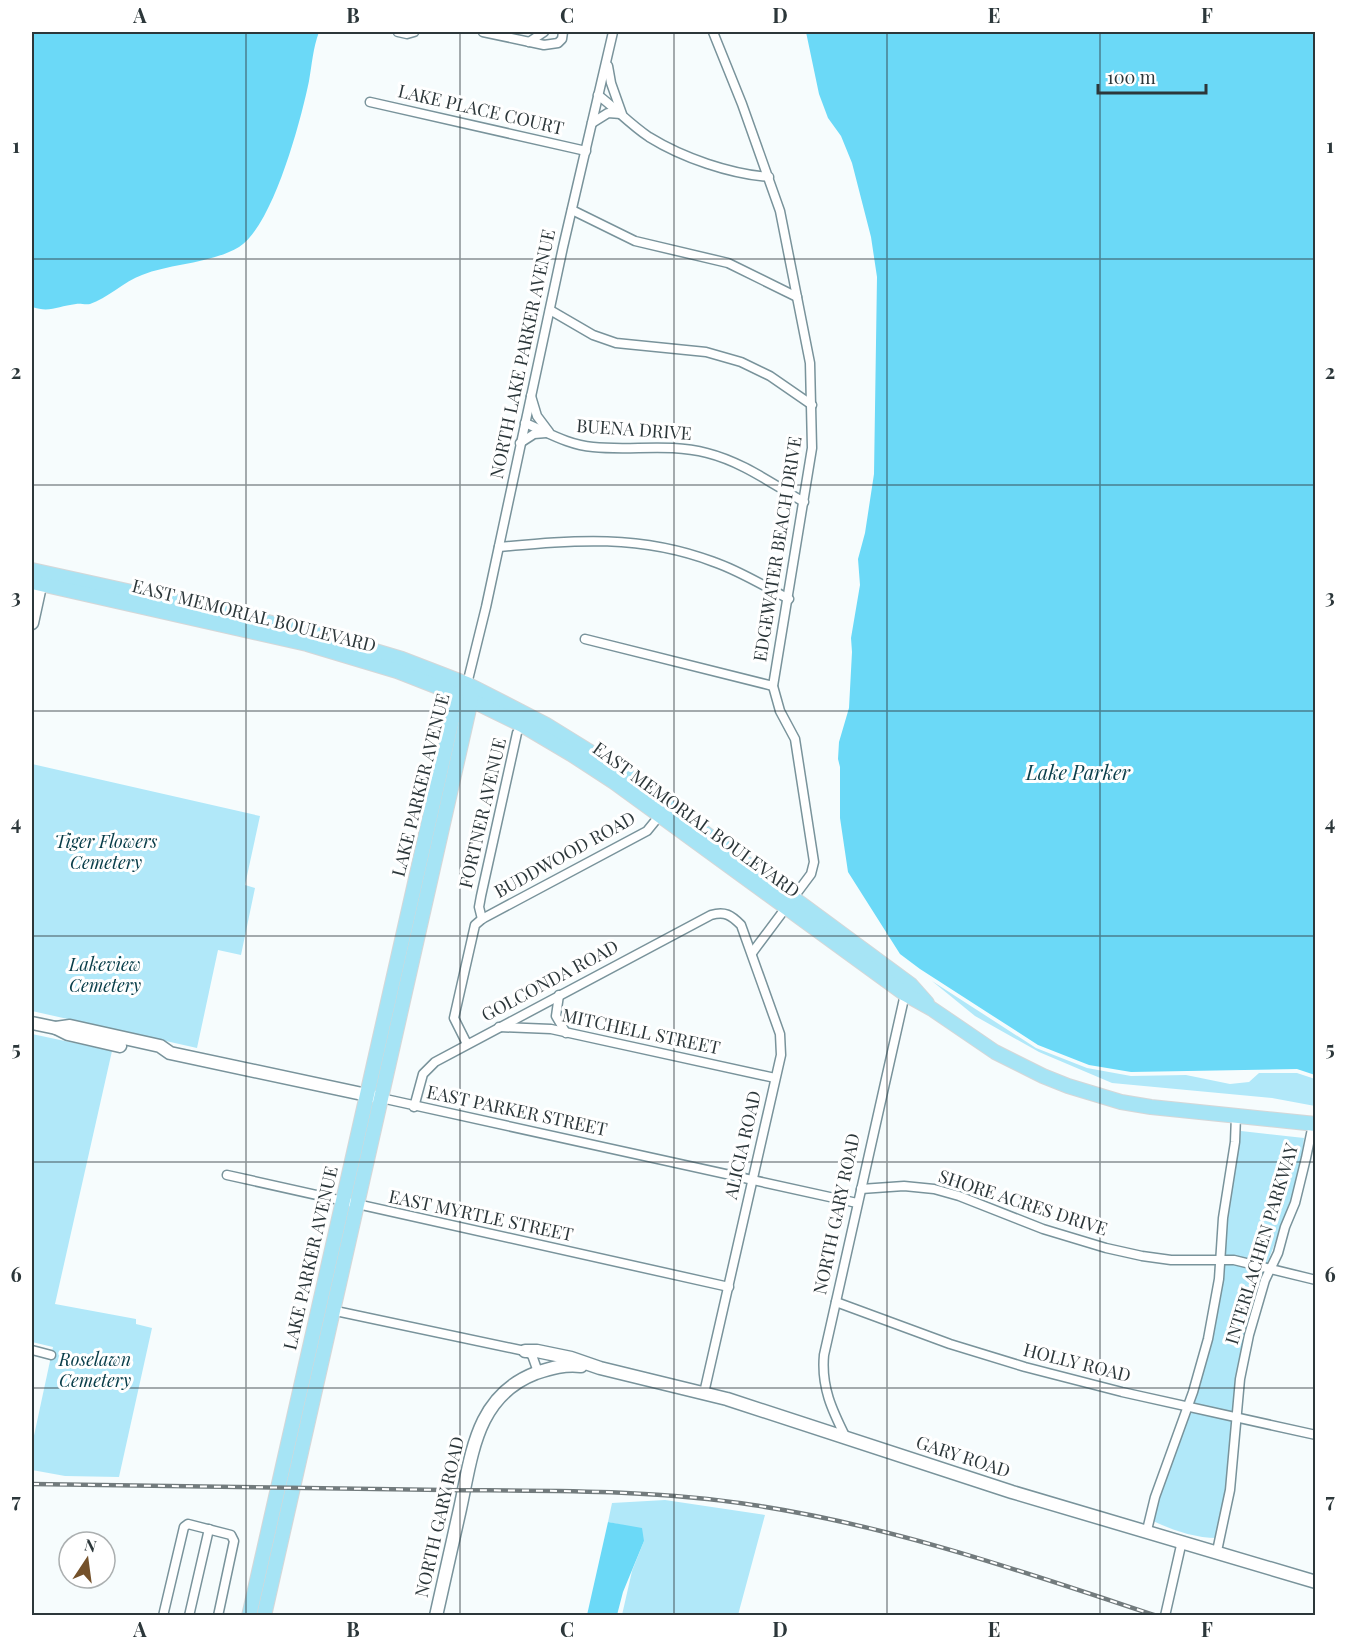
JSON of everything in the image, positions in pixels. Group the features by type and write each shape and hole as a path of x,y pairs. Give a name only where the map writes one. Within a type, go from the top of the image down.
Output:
{"main road":[{"name":"EAST MEMORIAL BOULEVARD","path":"37,577 248,617 308,631 373,649 466,693 586,763 911,985 929,1005"},
{"name":"EAST MEMORIAL BOULEVARD","path":"37,577 217,624 325,649 466,693 536,719 603,759 789,901 905,994 929,1005 995,1052 1035,1073 1121,1102 1314,1124"},
{"path":"32,623 37,577"},
{"path":"217,624 224,619 248,617"},
{"path":"428,682 440,693 447,704 450,728"},
{"name":"LAKE PARKER AVENUE","path":"374,1096 450,728 466,693"},
{"name":"LAKE PARKER AVENUE","path":"249,1616 319,1307 349,1204 466,693"},
{"name":"EAST PARKER STREET","path":"32,1023 56,1028 70,1026 160,1046 170,1053 250,1072 374,1096"},
{"name":"LAKE PARKER AVENUE","path":"264,1616 333,1310 349,1204"},
{"path":"525,1351 537,1351 600,1368"},
{"name":"NORTH GARY ROAD","path":"436,1616 480,1427 500,1397 521,1379 538,1372 570,1365 600,1368"},
{"name":"GARY ROAD","path":"600,1368 704,1393 805,1423 1012,1492 1147,1530 1316,1582"}],"street":[{"path":"398,32 407,34 414,32"},
{"path":"483,32 552,45 562,39 563,32"},
{"path":"529,42 544,32"},
{"name":"NORTH LAKE PARKER AVENUE","path":"466,693 549,310 613,32"},
{"name":"EDGEWATER BEACH DRIVE","path":"713,32 780,211 810,363 812,405 812,448 773,686 780,711 795,739 814,856 811,874 752,953"},
{"path":"607,61 611,83 622,115"},
{"path":"598,95 649,137 694,158 740,173 769,177"},
{"name":"LAKE PLACE COURT","path":"370,102 586,151"},
{"path":"592,123 608,112 622,115"},
{"path":"572,210 635,241 728,263 797,297"},
{"path":"549,310 593,335 616,343 706,352 741,362 770,376 812,405"},
{"path":"531,393 537,416 549,433"},
{"name":"BUENA DRIVE","path":"525,423 566,441 593,447 678,447 705,452 750,469 804,502"},
{"path":"520,443 534,434 549,433"},
{"path":"499,547 579,540 634,542 712,561 733,569 789,599"},
{"path":"585,639 773,686"},
{"name":"FORTNER AVENUE","path":"467,1044 454,1014 475,926 482,919 479,908 481,896 517,733 522,725"},
{"name":"BUDDWOOD ROAD","path":"482,919 647,831 660,815"},
{"name":"ALICIA ROAD","path":"704,1393 782,1055 780,1034 752,953 741,925 728,914"},
{"name":"GOLCONDA ROAD","path":"414,1107 423,1074 428,1067 559,994 711,915 728,914"},
{"path":"559,994 556,1016 566,1033"},
{"name":"NORTH GARY ROAD","path":"846,1438 832,1410 824,1383 824,1355 905,994"},
{"name":"MITCHELL STREET","path":"499,1027 551,1029 775,1078"},
{"name":"EAST PARKER STREET","path":"374,1096 414,1107 857,1203"},
{"name":"INTERLACHEN PARKWAY","path":"1147,1530 1155,1497 1188,1407 1215,1309 1223,1218 1235,1142 1236,1116"},
{"name":"INTERLACHEN PARKWAY","path":"1217,1551 1230,1490 1240,1379 1249,1335 1255,1312 1295,1203 1314,1124"},
{"name":"EAST MYRTLE STREET","path":"226,1175 729,1287"},
{"name":"SHORE ACRES DRIVE","path":"861,1189 904,1186 934,1189 959,1196 1051,1232 1106,1248 1171,1260 1234,1260 1316,1280"},
{"name":"HOLLY ROAD","path":"836,1302 950,1344 1025,1368 1316,1435"},
{"path":"319,1307 525,1351 532,1355 538,1372"},
{"path":"32,1350 51,1355"},
{"path":"163,1616 184,1527 188,1524 231,1535 234,1541 218,1616"},
{"path":"189,1616 209,1529"},
{"path":"1165,1616 1182,1541"}],"green space":[{"name":"Tiger Flowers Cemetery","path":"32,764 260,816 245,885 255,888 241,955 218,950 197,1048 32,1011"},
{"path":"932,981 1036,1048 1087,1068 1131,1076 1186,1075 1230,1084 1249,1082 1259,1073 1297,1073 1315,1079 1315,1106 1272,1098 1112,1083 1039,1052 975,1016"},
{"name":"Roselawn Cemetery","path":"32,1034 112,1051 55,1304 136,1319 136,1324 152,1328 119,1477 65,1476 32,1470 32,1445 53,1347 32,1342"},
{"path":"1241,1131 1304,1138 1300,1171 1257,1290 1244,1343 1231,1424 1228,1479 1217,1538 1209,1538 1184,1533 1153,1521 1166,1471 1210,1342 1233,1167"},
{"path":"665,1500 765,1515 738,1615 622,1615 632,1571 644,1541 622,1525 608,1522 612,1503"}],"water":[{"path":"32,32 319,32 305,98 284,171 263,218 251,235 239,247 228,253 142,275 90,304 49,309 32,307"},
{"name":"Lake Parker","path":"806,32 1315,32 1315,1075 1297,1069 1131,1072 1089,1065 1038,1045 900,954 848,872 840,818 838,759 839,742 849,708 851,638 860,585 858,559 865,533 874,474 877,277 871,237 852,163 841,136 828,118 819,94"},
{"path":"608,1522 642,1528 644,1541 623,1592 617,1615 587,1615"}],"railway":[{"path":"32,1484 560,1491 638,1493 715,1500 805,1514 907,1538 1007,1567 1157,1616"}],"park label":[{"name":"Lakeview Cemetery","path":"105,975"}]}
